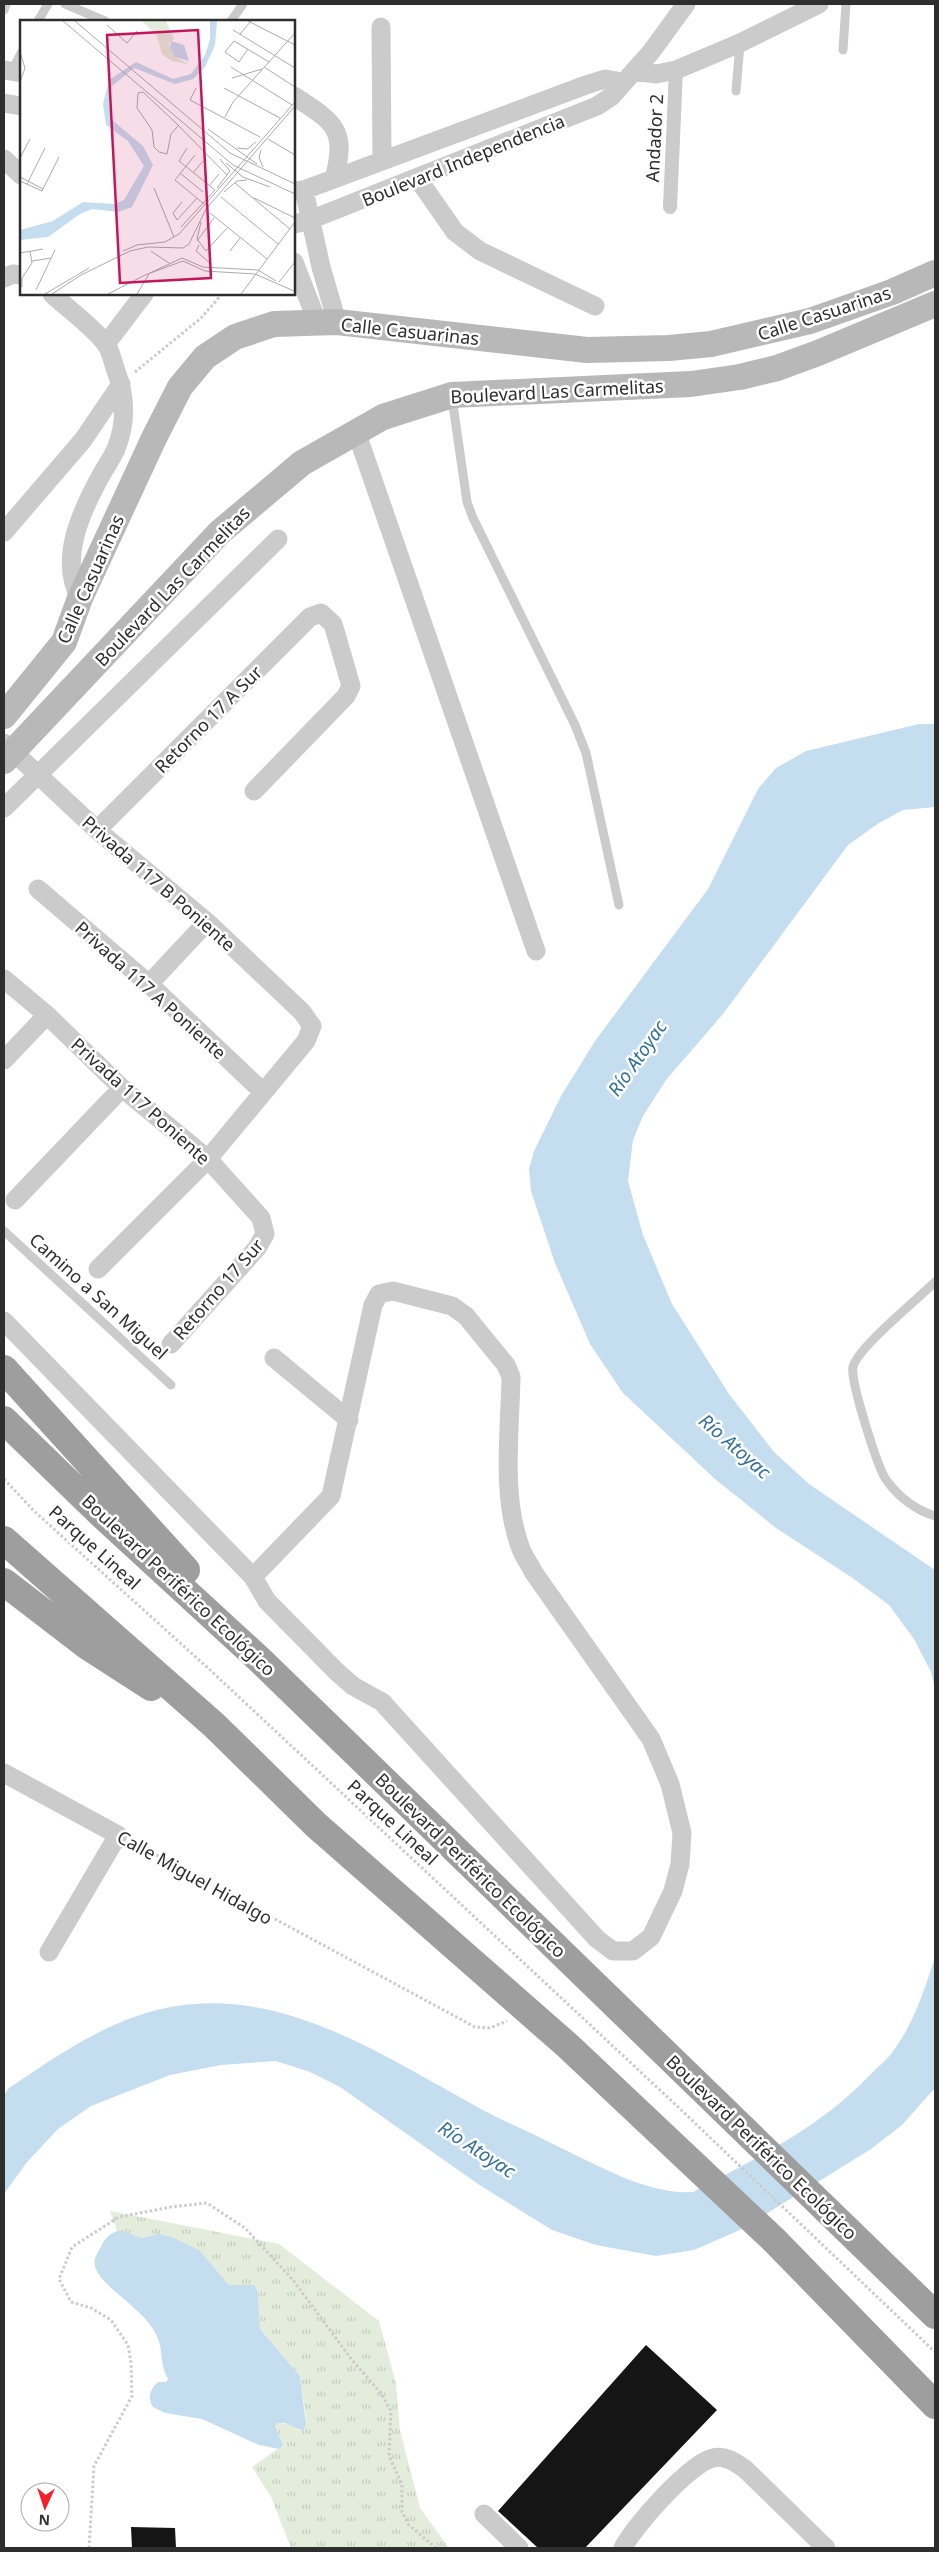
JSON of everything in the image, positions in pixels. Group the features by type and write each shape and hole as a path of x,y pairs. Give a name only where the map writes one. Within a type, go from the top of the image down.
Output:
{"highway":[{"path":"4,1369 205,1591 261,1661"},
{"name":"Boulevard Periférico Ecológico","path":"4,1420 101,1514 261,1661 826,2207 935,2315"},
{"path":"4,1540 214,1725 316,1825 568,2046 775,2240 935,2405"},
{"path":"4,1582 120,1668 214,1725"}],"main road":[{"name":"Calle Casuarinas","path":"4,716 64,642 80,598 180,387 205,357 235,337 274,324 328,323 587,350 624,350 711,344 751,337 810,321 892,292 935,273"},
{"name":"Boulevard Las Carmelitas","path":"7,752 220,532 302,463 383,416 452,395 691,384 740,377 777,368 818,353 935,304"},
{"path":"602,389 623,381 630,373 630,359 624,350"}],"street":[{"name":"Boulevard Independencia","path":"302,222 418,179 597,106 612,96 652,52 686,4"},
{"name":"Boulevard Independencia","path":"299,191 586,85 605,80 676,70 740,43 819,4"},
{"path":"381,27 382,161"},
{"name":"Andador 2","path":"670,207 676,70"},
{"path":"295,97 326,117 336,129 340,143 339,159 334,179"},
{"path":"4,103 20,106"},
{"path":"4,159 20,174"},
{"path":"418,179 455,232 480,251 595,306"},
{"path":"299,191 302,222 321,267 328,323"},
{"path":"295,264 328,323"},
{"path":"53,295 106,344 121,384 124,405 120,436 115,450 97,481 77,527 71,553 74,587 80,598"},
{"path":"106,344 143,295"},
{"path":"4,532 82,440 121,384"},
{"path":"356,431 536,951"},
{"path":"4,808 278,538"},
{"name":"Retorno 17 A Sur","path":"97,830 310,617 321,613 333,624 351,686 346,696 254,791"},
{"name":"Privada 117 B Poniente","path":"7,752 38,775 97,830 207,922 302,1012 312,1026 306,1041 263,1092"},
{"name":"Privada 117 A Poniente","path":"38,889 149,984 263,1092"},
{"path":"149,984 207,922"},
{"name":"Privada 117 Poniente","path":"4,979 47,1015 122,1088 208,1159 261,1218 265,1234"},
{"path":"4,1060 47,1015"},
{"path":"15,1200 122,1088"},
{"path":"98,1269 208,1159 263,1092"},
{"name":"Retorno 17 Sur","path":"171,1344 256,1248 265,1234"},
{"path":"4,1321 253,1577 267,1601 337,1672 353,1686 382,1702 597,1939 613,1951 633,1951 651,1937 673,1891 680,1864 682,1834 670,1784 651,1739 534,1573 521,1550 509,1495 511,1377 506,1365 466,1316 452,1306 393,1291 379,1294 373,1305 331,1496 253,1577"},
{"path":"274,1358 349,1420"},
{"name":"Calle Miguel Hidalgo","path":"4,1772 118,1835"},
{"path":"49,1952 118,1835"},
{"path":"623,2548 636,2526 691,2470 703,2461 715,2457 731,2459 745,2469 826,2548"},
{"path":"484,2514 519,2548"}],"lane":[{"path":"4,10 6,4"},
{"path":"39,20 48,4"},
{"path":"65,4 103,20"},
{"path":"231,20 237,8 243,4"},
{"path":"843,50 846,4"},
{"path":"736,91 740,43"},
{"path":"12,71 20,55"},
{"path":"452,395 467,502 473,518 575,725 586,753 619,905"},
{"name":"Camino a San Miguel","path":"4,1231 171,1385"},
{"path":"935,1282 864,1350 853,1367 854,1387 885,1479 904,1499 926,1513 935,1516"}],"path":[{"path":"121,384 201,318 221,295"},
{"name":"Parque Lineal","path":"4,1479 34,1511 209,1669 590,2025 935,2352"},
{"name":"Calle Miguel Hidalgo","path":"118,1835 386,1981 475,2027 490,2028 504,2024 523,2008"},
{"path":"90,2548 94,2466 132,2396 131,2363 128,2344 111,2320 91,2308 71,2302 60,2279 72,2247 119,2217 171,2207 207,2203 245,2228 293,2280 352,2360 380,2392 391,2411 389,2456 402,2484 402,2512 409,2525 436,2548"}],"green space":[{"path":"110,2211 279,2244 379,2321 396,2383 400,2430 420,2508 449,2548 291,2548 271,2497 252,2467 283,2445 275,2426 277,2423 291,2424 300,2431 306,2418 300,2376 260,2329 258,2292 229,2285 199,2251 169,2236 154,2235 141,2238 124,2231 117,2231"}],"water":[{"name":"Río Atoyac","path":"919,724 935,724 935,807 903,810 879,823 848,845 723,1014 666,1080 643,1116 633,1140 628,1181 643,1235 672,1304 729,1394 774,1452 809,1484 935,1570 935,1689 931,1672 914,1639 889,1605 854,1579 776,1528 715,1479 623,1393 590,1344 555,1263 531,1191 529,1169 534,1151 561,1096 595,1041 708,889 758,789 776,768 806,751"},
{"name":"Río Atoyac","path":"935,1957 935,2088 902,2125 871,2149 742,2229 694,2250 656,2256 596,2245 552,2230 478,2184 340,2087 310,2072 276,2061 221,2065 170,2075 91,2106 58,2129 27,2162 4,2194 4,2095 9,2088 83,2040 123,2021 166,2008 209,2003 250,2006 291,2016 331,2030 369,2048 491,2114 624,2178 659,2189 693,2192 788,2140 853,2092 894,2051 903,2037 914,2015"},
{"path":"117,2231 124,2231 141,2238 159,2234 169,2236 199,2250 229,2285 254,2285 258,2292 260,2329 300,2376 306,2424 303,2431 285,2423 277,2423 275,2426 283,2445 279,2449 259,2445 202,2419 165,2413 153,2407 150,2400 151,2391 158,2382 166,2382 168,2379 163,2368 160,2345 156,2334 142,2316 107,2284 95,2266 95,2257 104,2242 109,2235"}],"building":[{"path":"646,2345 717,2410 585,2548 538,2548 498,2511"},
{"path":"131,2527 175,2528 176,2548 132,2548"}]}
